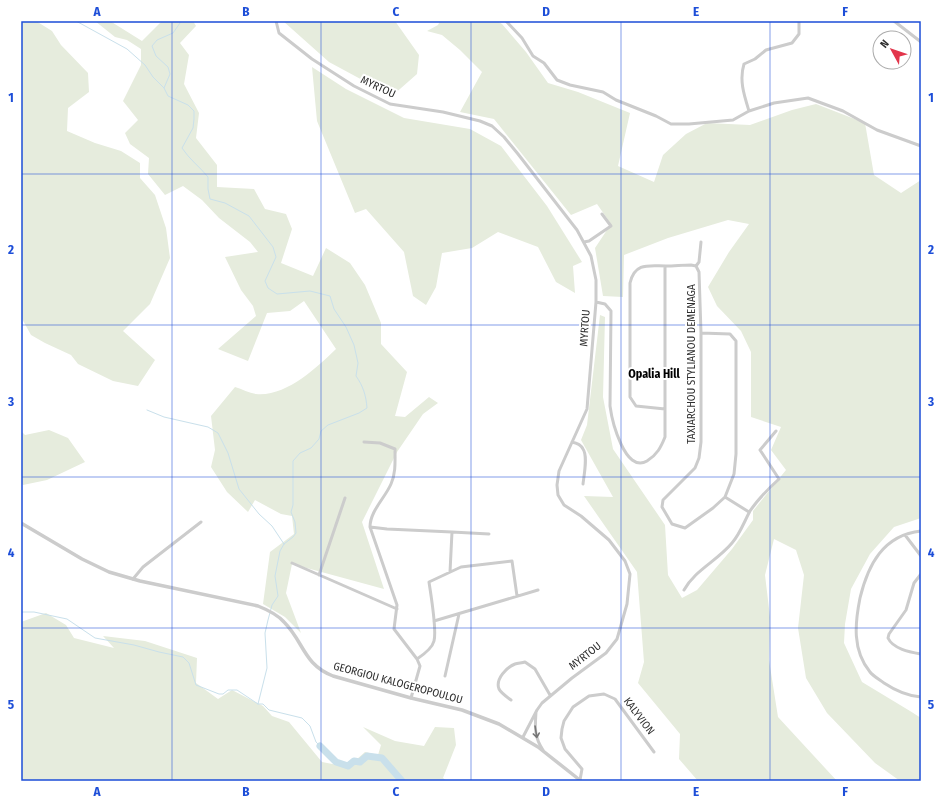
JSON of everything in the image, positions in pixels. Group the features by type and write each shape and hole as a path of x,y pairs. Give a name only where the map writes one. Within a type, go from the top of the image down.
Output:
{"street":[{"name":"MYRTOU","path":"276,21 279,33 312,59 354,86 390,104 443,112 480,121 492,126 504,137 518,154 577,230 591,256 596,280 596,302 587,410 559,471 557,485 558,495 564,505 581,516 609,540 624,561 630,574 627,604 617,639 606,653 589,664 550,695 536,710 523,737"},
{"path":"506,21 522,38 533,56 544,63 557,80 570,85 603,92 616,100 649,113 671,124 733,120 749,111 774,103 808,98 843,111 877,130 921,146"},
{"path":"749,111 742,90 744,64 755,59 766,50 792,43 799,34 799,21"},
{"path":"894,21 921,42"},
{"path":"584,242 590,241 611,226 602,214"},
{"path":"665,409 636,406 630,397 630,282 632,275 638,268 647,265 696,266 699,262 702,242"},
{"path":"596,302 605,304 610,311 610,406 613,420 622,445 629,458 637,463 643,464 653,458 661,448 665,437 665,266"},
{"name":"TAXIARCHOU STYLIANOU DEMENAGA","path":"696,266 699,272 702,442 699,458 695,468 663,500 662,507 672,524 685,528 713,508 725,497"},
{"path":"701,332 730,334 736,341 736,454 734,474 725,497 750,512"},
{"path":"684,590 688,582 722,554 733,542 750,512 763,494 779,479 760,450 776,431"},
{"path":"364,442 380,443 395,449 396,465 391,484 371,518 370,527 397,605 393,626 395,632 417,659 420,668 411,698"},
{"path":"572,442 579,444 584,449 585,460 583,484"},
{"path":"319,574 344,498"},
{"path":"133,580 143,567 201,522"},
{"name":"GEORGIOU KALOGEROPOULOU","path":"21,523 95,566 109,572 133,580 258,606 272,611 287,625 311,662 321,670 333,676 411,698 462,710 491,720 509,728 523,737 581,780"},
{"path":"370,527 489,534"},
{"path":"921,531 905,535 891,542 879,553 865,578 855,630 858,648 863,662 870,673 898,691 911,696 921,697"},
{"path":"450,572 452,532"},
{"path":"905,535 921,556"},
{"path":"417,659 428,650 434,642 435,630 430,582 461,567 512,561 517,596"},
{"path":"292,563 397,609"},
{"path":"921,574 914,583 906,610 888,634 888,638 893,645 909,652 921,654"},
{"path":"434,621 538,590"},
{"path":"445,676 459,614"},
{"path":"511,700 498,688 498,680 504,671 516,664 525,662 535,669 550,695"},
{"name":"KALYVION","path":"581,780 582,770 565,750 561,738 564,721 573,707 589,696 604,694 615,699 654,752"},
{"path":"536,710 536,736 538,743 545,752"}],"green space":[{"path":"21,21 36,21 52,31 61,45 88,73 89,92 68,108 67,131 95,143 121,151 140,163 140,178 155,195 166,228 170,258 150,304 123,331 155,360 138,386 113,381 78,364 71,355 31,335 21,317"},
{"path":"95,21 110,21 142,41 162,21 193,21 196,26 180,43 189,55 184,84 199,113 196,138 217,165 217,187 254,189 265,209 286,214 292,229 281,263 313,276 326,248 350,263 365,285 381,323 381,344 407,372 395,416 405,417 429,397 438,403 423,414 397,452 362,522 384,589 292,564 286,593 301,633 285,617 263,604 270,552 294,534 292,516 281,514 255,500 248,512 227,492 211,467 215,450 211,416 235,387 256,394 267,394 278,391 300,380 336,349 304,301 290,311 267,313 248,361 218,349 256,316 253,306 241,290 225,257 258,252 250,242 219,218 202,200 183,186 165,195 148,174 149,158 130,144 125,133 138,120 123,101 141,65 141,49 127,40 115,37"},
{"path":"283,21 395,21 419,55 417,74 392,96 329,62"},
{"path":"440,21 497,21 502,24 526,52 548,83 578,92 630,113 618,166 654,182 663,155 686,134 707,123 750,125 792,110 816,104 865,123 874,175 901,193 921,180 921,518 894,527 870,554 851,589 845,624 844,643 862,682 921,718 921,781 900,781 875,763 827,713 806,678 798,628 804,575 796,550 774,539 765,575 770,617 769,660 778,717 837,781 698,781 679,759 680,734 638,683 644,662 637,572 584,496 613,497 581,440 587,425 600,315 605,317 603,397 613,449 665,525 668,575 682,598 697,590 732,549 753,520 753,511 786,470 771,450 781,427 751,417 751,352 741,331 717,306 708,287 729,252 749,224 728,220 668,238 624,255 623,297 603,296 595,248 611,224 597,204 571,215 494,119 460,112 482,72 460,50 442,35 427,31 438,25"},
{"path":"312,67 346,89 404,118 470,129 501,146 547,206 582,262 573,266 575,293 556,282 538,247 498,232 472,248 442,253 436,287 426,305 413,296 404,252 366,209 355,213 317,121"},
{"path":"49,430 68,438 85,462 47,480 23,485 21,483 21,431 25,435"},
{"path":"46,613 66,625 74,638 114,648 103,636 145,641 197,658 196,683 218,699 232,690 263,706 272,716 289,722 322,762 348,767 365,752 378,755 381,745 363,727 395,741 424,746 435,727 454,728 456,745 443,778 447,781 21,781 21,622"}],"waterway":[{"path":"76,21 127,49 145,65 153,77 164,88"},
{"path":"180,21 173,33 157,40 152,46 156,56 168,67 170,74 164,88 168,96 188,105 194,111 193,128 182,148 208,177 210,199 225,203 249,216 273,247 276,257 265,281 268,288 277,294 310,291 330,296 334,309 346,327 354,345 358,363 356,376 362,387 367,403 367,408 359,413 328,425 321,431 319,439 311,448 300,453 293,461 293,505 291,512 295,522 296,533 284,544 280,551 275,576 278,596 272,605 265,633 267,668 258,704"},
{"path":"147,410 164,417 208,427 218,433 228,453 239,489 259,514 272,526 284,544"},
{"path":"21,612 34,612 67,619 95,638 134,645 183,657 189,663 196,685 219,694 223,694 228,690 237,690 258,704 263,704 269,710 302,718 310,726 316,742 320,746"},
{"path":"320,746 336,762 348,766 354,761 360,762 367,756 382,758 402,781"}],"district":[{"name":"Opalia Hill","path":"654,374"}]}
